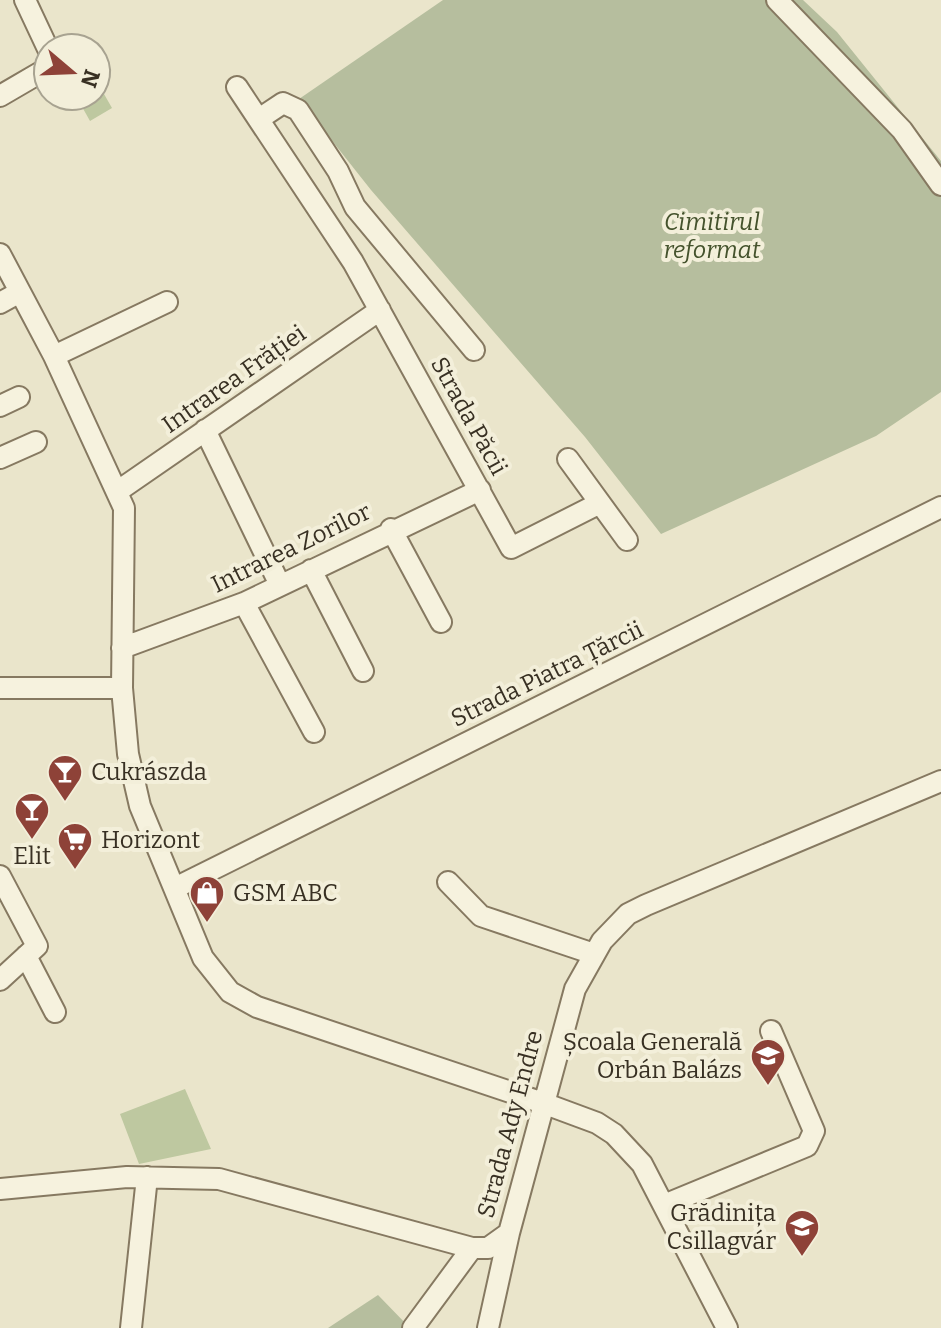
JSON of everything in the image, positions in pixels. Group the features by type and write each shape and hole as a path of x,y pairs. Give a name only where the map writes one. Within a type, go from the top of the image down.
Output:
{"street":[{"path":"25,0 40,32"},
{"path":"777,0 902,130 941,185"},
{"path":"0,96 32,77"},
{"name":"Strada Păcii","path":"237,87 353,262 511,548 600,503"},
{"path":"259,119 283,103 298,110 338,171 355,207 474,350"},
{"path":"0,254 54,356 124,508 122,688 128,754 140,806 203,958 221,983 241,999 280,1017 543,1103 597,1123 614,1134 642,1164 727,1328"},
{"path":"0,303 20,292"},
{"path":"54,356 167,302"},
{"name":"Intrarea Frăției","path":"118,491 380,310"},
{"path":"205,430 280,585"},
{"path":"0,458 36,442"},
{"path":"568,459 627,540"},
{"name":"Intrarea Zorilor","path":"122,648 244,603 391,529 480,490"},
{"name":"Strada Piatra Țărcii","path":"175,888 941,507"},
{"path":"391,529 441,622"},
{"path":"311,570 363,671"},
{"path":"244,603 314,732"},
{"path":"0,688 122,688"},
{"name":"Strada Ady Endre","path":"0,1189 147,1177 201,1177 249,1185 472,1248 488,1248 509,1233 575,989 594,954 628,914 941,781"},
{"path":"0,876 37,946 0,980"},
{"path":"448,882 481,916 594,954"},
{"path":"26,956 55,1012"},
{"path":"664,1205 807,1146 814,1131 771,1031"},
{"path":"131,1328 147,1177"},
{"path":"488,1328 509,1233"},
{"path":"413,1328 472,1248"}],"green space":[{"name":"Cimitirul reformat","path":"443,0 803,0 837,32 941,161 941,392 876,436 661,534 585,437 371,190 299,99"},
{"path":"85,112 105,112 90,121"},
{"path":"185,1089 211,1149 139,1164 120,1114"},
{"path":"378,1295 410,1328 328,1328"}],"place":[{"name":"Cukrászda","path":"65,803"},
{"name":"Elit","path":"32,841"},
{"name":"Horizont","path":"75,871"},
{"name":"GSM ABC","path":"207,924"},
{"name":"Școala Generală Orbán Balázs","path":"768,1087"},
{"name":"Grădinița Csillagvár","path":"802,1258"}]}
